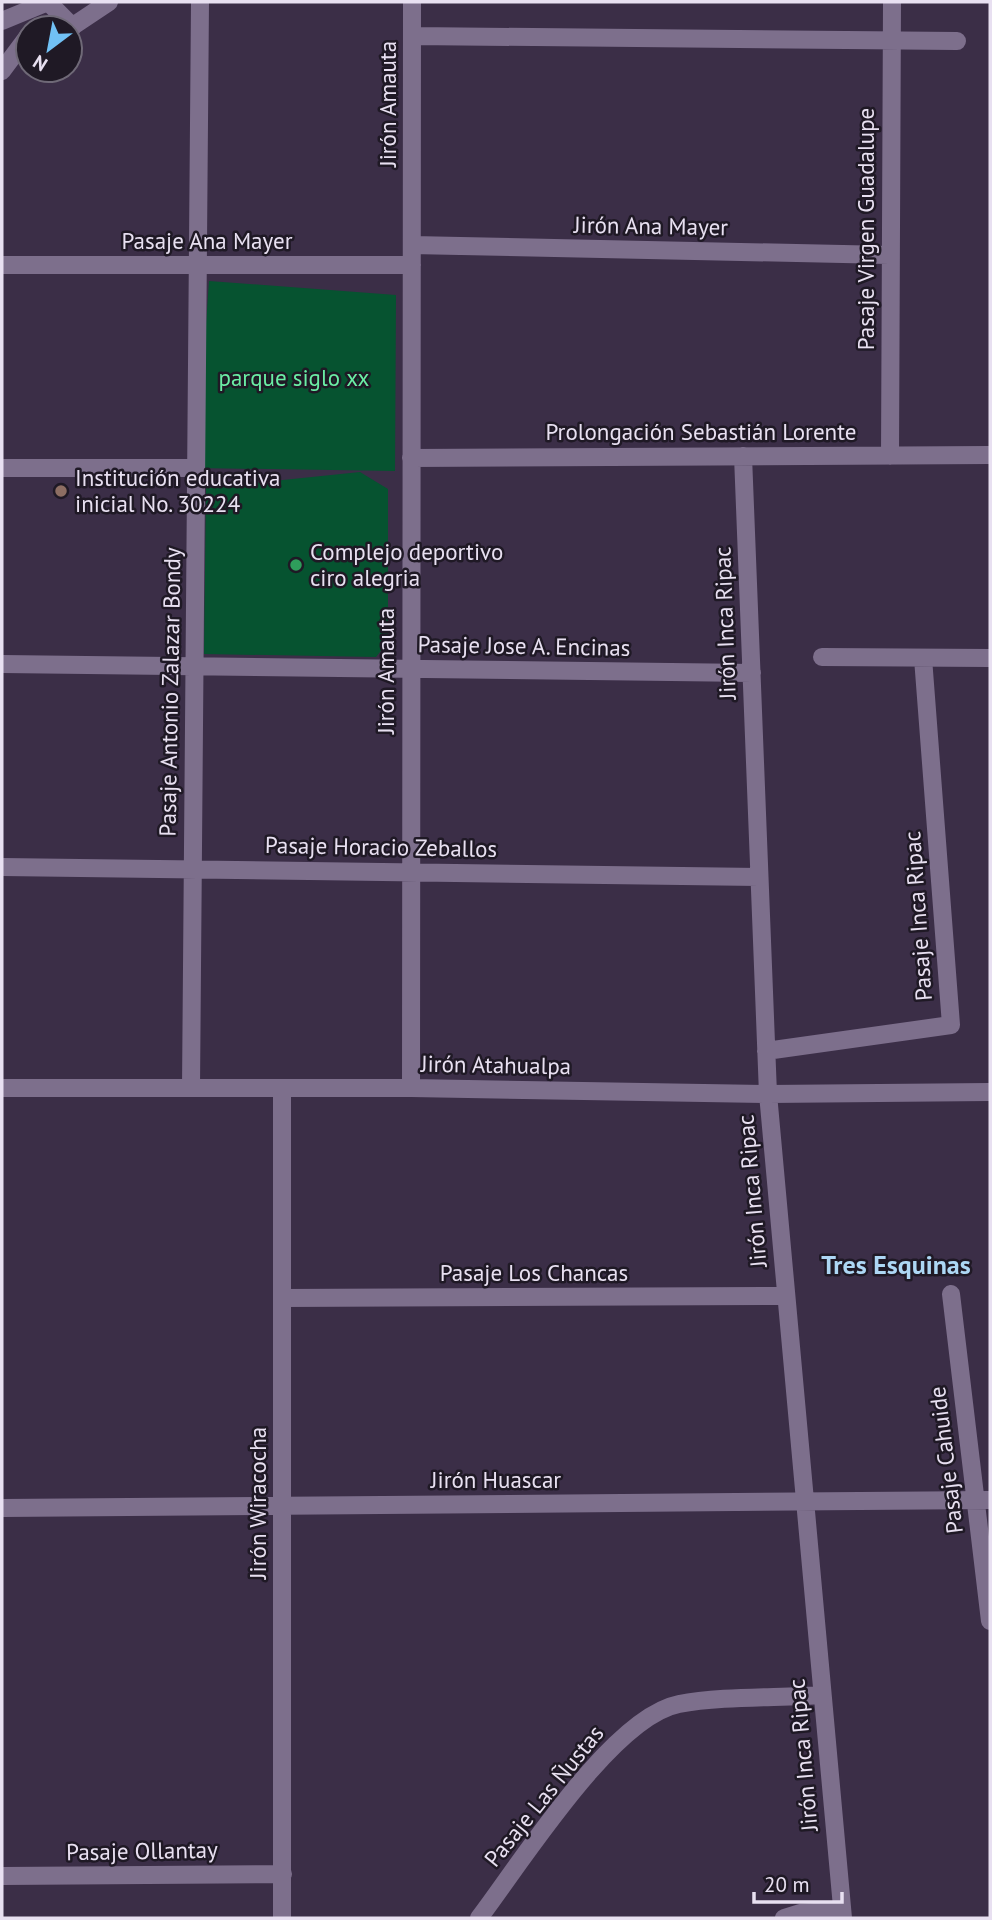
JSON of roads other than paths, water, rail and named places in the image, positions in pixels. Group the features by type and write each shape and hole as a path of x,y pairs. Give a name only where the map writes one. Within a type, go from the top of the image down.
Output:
{"street":[{"path":"2,21 48,2"},
{"path":"84,18 109,2"},
{"name":"Pasaje Antonio Zalazar Bondy","path":"191,1088 200,2"},
{"name":"Jirón Amauta","path":"411,1088 412,2"},
{"name":"Pasaje Virgen Guadalupe","path":"890,456 892,2"},
{"path":"413,36 957,41"},
{"path":"2,71 14,57"},
{"name":"Jirón Ana Mayer","path":"412,245 889,255"},
{"name":"Pasaje Ana Mayer","path":"2,265 412,265"},
{"name":"Jirón Inca Ripac","path":"743,456 768,1094 842,1914"},
{"name":"Prolongación Sebastián Lorente","path":"411,458 990,456"},
{"path":"2,468 196,468"},
{"path":"822,657 990,658"},
{"name":"Pasaje Inca Ripac","path":"766,1051 951,1025 923,658"},
{"name":"Pasaje Jose A. Encinas","path":"2,664 752,674"},
{"name":"Pasaje Horacio Zeballos","path":"2,867 759,877"},
{"name":"Jirón Atahualpa","path":"2,1088 411,1088 768,1094 990,1092"},
{"name":"Jirón Wiracocha","path":"282,1088 282,1918"},
{"name":"Pasaje Cahuide","path":"951,1294 983,1500 990,1621"},
{"name":"Pasaje Los Chancas","path":"282,1298 786,1296"},
{"name":"Jirón Huascar","path":"2,1508 983,1500"},
{"name":"Pasaje Las Ñustas","path":"479,1918 604,1753 638,1722 677,1704 822,1695"},
{"name":"Pasaje Ollantay","path":"2,1877 283,1874"},
{"path":"784,1918 800,1913 842,1914"}],"place":[{"name":"Institución educativa inicial No. 30224","path":"61,491"},
{"name":"Complejo deportivo ciro alegria","path":"296,565"}],"district":[{"name":"Tres Esquinas","path":"896,1265"}],"park label":[{"name":"parque siglo xx","path":"294,378"}]}
